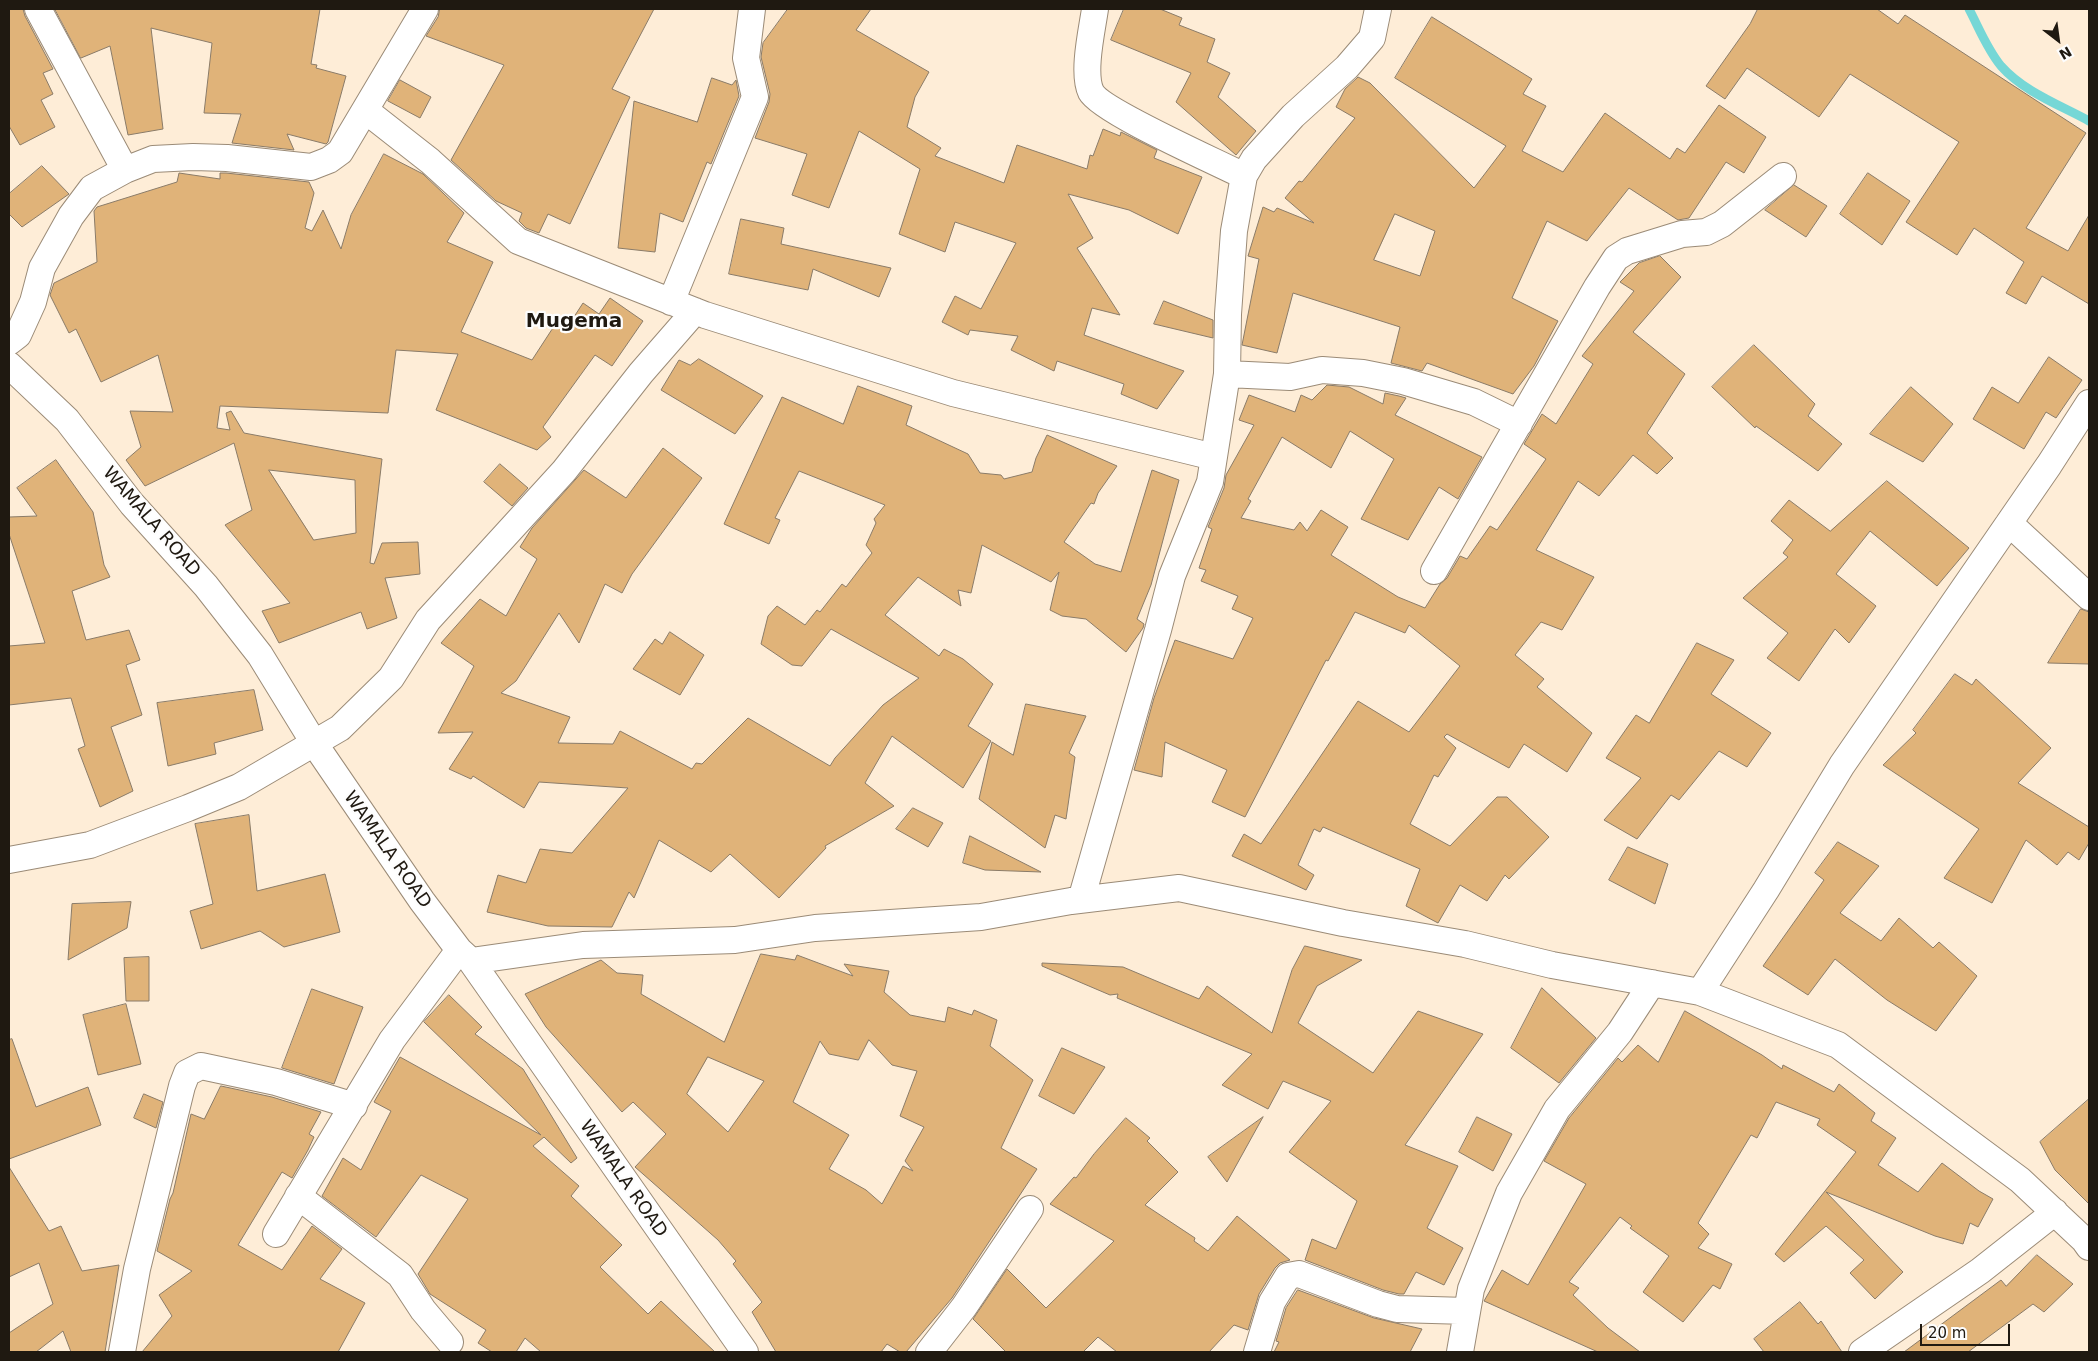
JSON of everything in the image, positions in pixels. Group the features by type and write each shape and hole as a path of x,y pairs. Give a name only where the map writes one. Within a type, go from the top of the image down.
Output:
{"street":[{"path":"38,9 125,170"},
{"path":"9,342 18,335 33,302 42,268 71,216 92,188 125,170 153,159 227,158 311,167 329,160 340,152 425,9"},
{"path":"671,302 755,97 746,58 752,9"},
{"path":"1095,9 1087,80 1092,94 1128,119 1244,176"},
{"path":"1081,900 1172,576 1210,482 1227,374 1228,314 1234,230 1244,176 1254,159 1293,116 1347,67 1372,38 1378,9"},
{"path":"365,110 430,161 518,241 695,312 953,393 1214,457"},
{"path":"1434,571 1597,287 1616,258 1627,251 1682,234 1706,232 1722,224 1783,176"},
{"path":"9,860 90,845 188,808 239,787 340,728 392,678 428,620 564,471 641,372 695,312"},
{"name":"WAMALA ROAD","path":"9,365 67,420 132,504 206,586 260,654 314,743 422,901 465,956 745,1352"},
{"path":"1227,374 1290,377 1322,370 1363,373 1403,381 1466,399 1519,424"},
{"path":"1700,992 1766,890 1842,765 2009,523 2089,403"},
{"path":"2009,523 2089,597"},
{"path":"276,1234 392,1040 465,956 583,945 735,940 815,928 982,917 1081,900 1179,888 1343,923 1465,944 1552,965 1700,992 1838,1045 2020,1180 2084,1240 2089,1247"},
{"path":"1460,1352 1471,1289 1509,1193 1557,1109 1620,1032 1652,983"},
{"path":"122,1352 137,1269 182,1086 187,1073 201,1066 276,1082 354,1106"},
{"path":"298,1196 400,1275 423,1310 450,1342"},
{"path":"929,1352 964,1307 1030,1209"},
{"path":"1862,1352 1980,1271 2055,1212"},
{"path":"1257,1352 1272,1302 1288,1276 1292,1274 1306,1277 1378,1304 1398,1309 1467,1311"}],"building":[{"path":"9,9 23,9 53,69 43,73 53,94 41,100 55,127 20,145 9,126"},
{"path":"55,9 320,9 311,64 317,65 316,68 346,76 328,142 326,144 287,134 294,150 232,143 241,114 204,113 212,43 151,28 163,129 128,135 110,46 81,58"},
{"path":"440,9 654,9 612,89 630,97 570,224 548,214 539,233 526,228 519,221 522,213 496,201 451,160 504,65 426,36 438,17"},
{"path":"788,9 871,9 856,30 929,72 915,97 907,127 941,148 935,156 1004,183 1017,145 1087,169 1090,155 1093,156 1103,129 1120,136 1121,132 1157,150 1154,158 1202,177 1178,234 1129,210 1068,194 1093,238 1077,248 1120,315 1092,308 1084,335 1184,371 1157,409 1121,394 1124,384 1057,361 1054,371 1011,350 1018,336 970,330 968,335 942,322 955,296 981,309 1016,243 955,222 945,252 899,234 920,169 859,131 829,208 792,195 807,154 755,138 769,102 770,94 761,57 763,43"},
{"path":"1124,9 1160,9 1182,18 1179,25 1215,39 1207,62 1230,73 1218,97 1256,131 1236,155 1176,102 1191,73 1111,40"},
{"path":"1758,9 1877,9 1898,24 1905,15 2086,133 2026,228 2068,251 2089,215 2089,304 2042,276 2026,304 2006,293 2024,262 1974,228 1957,255 1906,222 1959,142 1850,74 1819,117 1747,68 1725,99 1706,86 1750,24"},
{"path":"1432,17 1532,79 1523,94 1546,106 1522,151 1563,172 1605,113 1670,159 1677,148 1685,153 1719,105 1766,137 1744,173 1726,162 1689,218 1678,220 1629,188 1587,241 1547,221 1512,298 1558,321 1534,366 1513,394 1427,363 1422,371 1391,363 1400,327 1293,293 1277,353 1242,345 1259,259 1248,256 1263,207 1274,212 1277,208 1314,223 1285,198 1299,181 1302,182 1355,118 1336,107 1345,89 1358,77 1370,83 1474,188 1506,146 1395,78","holes":["1395,214 1435,231 1420,276 1374,260"]},
{"path":"712,78 732,85 736,80 739,96 711,164 707,162 683,222 660,213 655,252 618,248 634,101 697,122"},
{"path":"400,80 431,97 420,118 388,101"},
{"path":"384,154 423,174 464,213 447,242 493,262 461,332 532,360 560,317 570,323 583,303 599,314 610,298 643,321 612,366 595,355 543,427 551,437 537,450 436,410 458,354 396,350 388,413 220,406 217,428 230,430 226,413 231,411 244,433 382,459 370,563 374,564 382,543 418,542 420,574 385,578 397,618 367,629 361,612 279,643 262,611 290,603 225,525 252,510 234,443 145,486 126,460 141,447 130,411 173,412 158,355 101,382 76,329 69,333 50,295 54,283 97,262 94,211 97,207 177,182 179,173 220,179 220,173 226,173 309,182 314,193 305,228 312,231 323,210 341,249 351,215","holes":["269,470 355,480 356,533 314,540"]},
{"path":"42,166 69,194 22,227 9,214 9,194"},
{"path":"1868,173 1910,201 1882,245 1840,214"},
{"path":"1794,185 1827,206 1806,237 1765,210"},
{"path":"741,219 784,228 781,244 891,268 879,297 813,269 808,290 729,274"},
{"path":"1660,256 1681,277 1633,332 1685,374 1647,433 1673,458 1657,474 1633,455 1599,496 1578,481 1536,550 1594,577 1562,630 1541,622 1515,655 1544,679 1537,687 1592,733 1567,772 1524,744 1509,768 1447,734 1444,737 1456,748 1438,777 1434,775 1410,824 1450,846 1497,797 1507,797 1549,837 1509,879 1505,875 1487,901 1460,885 1438,923 1406,906 1420,869 1323,827 1320,832 1314,829 1298,865 1314,875 1306,890 1232,856 1244,834 1261,844 1358,701 1409,732 1460,666 1409,625 1405,633 1355,612 1328,661 1326,660 1245,817 1212,802 1227,770 1165,742 1162,777 1134,770 1154,698 1175,640 1233,659 1253,618 1232,609 1238,596 1201,581 1206,570 1199,568 1212,529 1208,527 1224,488 1226,475 1254,425 1239,420 1249,395 1295,412 1301,395 1312,400 1327,385 1349,387 1383,404 1385,393 1399,396 1406,398 1395,415 1482,457 1458,499 1439,487 1408,540 1361,519 1394,459 1350,431 1331,468 1282,437 1248,499 1251,501 1241,518 1294,530 1300,522 1307,531 1321,510 1348,527 1331,555 1398,597 1425,608 1460,556 1467,559 1490,526 1497,530 1546,459 1524,444 1542,414 1556,424 1593,364 1582,356 1634,291 1620,282 1639,263"},
{"path":"1164,301 1213,320 1213,338 1154,324"},
{"path":"1754,345 1815,404 1808,416 1842,444 1818,471 1756,426 1755,428 1712,387"},
{"path":"2049,357 2082,380 2056,418 2046,412 2024,449 1973,419 1992,387 2018,403"},
{"path":"699,359 763,396 735,434 661,390 679,360 690,365"},
{"path":"858,386 912,406 906,425 968,454 980,473 1001,475 1004,479 1032,472 1036,458 1047,435 1117,466 1098,493 1094,504 1091,503 1064,542 1095,564 1121,572 1152,470 1179,480 1151,585 1137,619 1144,624 1143,628 1126,652 1086,619 1062,616 1050,610 1059,572 1051,582 982,545 971,593 958,590 961,606 918,577 885,615 939,656 944,649 963,659 993,684 968,726 991,741 963,788 892,736 865,783 894,806 825,846 826,848 779,898 730,854 711,872 659,840 634,898 629,892 612,927 548,926 487,912 498,875 526,883 540,849 572,853 628,788 539,782 524,808 473,776 471,779 449,769 473,732 438,733 474,666 441,643 480,599 506,616 537,559 520,547 532,528 584,470 626,498 663,448 702,478 632,574 622,593 605,584 579,643 559,613 516,681 501,693 570,717 558,743 613,744 620,731 692,769 696,763 702,764 748,718 830,766 883,705 919,678 831,629 802,666 792,665 761,644 768,616 777,606 805,625 817,610 820,612 842,584 846,587 872,553 866,545 876,523 874,519 885,505 799,471 775,518 780,520 769,544 724,524 782,397 843,424"},
{"path":"1911,387 1953,424 1923,462 1870,434"},
{"path":"56,460 93,512 104,565 110,577 72,591 86,640 129,630 140,660 126,665 142,715 111,727 133,791 100,807 78,749 85,746 71,698 9,705 9,646 45,643 9,534 9,517 37,516 17,488"},
{"path":"500,464 528,488 512,506 484,482"},
{"path":"1887,481 1969,548 1937,586 1870,531 1836,574 1876,606 1849,643 1835,629 1799,681 1767,658 1788,633 1743,598 1788,557 1783,553 1793,540 1771,521 1789,500 1830,531"},
{"path":"2081,609 2089,612 2089,664 2048,663"},
{"path":"670,632 704,655 680,695 633,669 655,639 662,644"},
{"path":"1697,643 1734,660 1711,694 1771,733 1747,767 1719,751 1679,800 1671,795 1637,839 1604,820 1641,778 1606,758 1636,715 1649,723"},
{"path":"1955,674 1972,685 1976,679 2051,748 2018,783 2089,827 2089,843 2079,860 2068,852 2057,865 2026,840 1992,903 1944,878 1979,829 1883,765 1916,733 1913,730"},
{"path":"254,690 263,730 214,743 216,754 168,766 157,703"},
{"path":"1026,704 1086,716 1069,753 1075,757 1066,819 1055,815 1045,848 979,799 992,742 1013,755"},
{"path":"913,808 943,823 928,847 896,829"},
{"path":"249,815 257,891 325,874 340,932 284,947 260,931 201,949 190,911 213,904 195,824"},
{"path":"970,836 1041,872 985,870 963,863"},
{"path":"1838,842 1879,866 1840,913 1881,941 1899,918 1933,948 1939,942 1977,976 1936,1031 1887,1000 1835,959 1808,995 1763,966 1824,880 1815,873"},
{"path":"1628,847 1668,864 1655,904 1609,880"},
{"path":"131,902 127,928 68,960 72,904"},
{"path":"1305,946 1362,960 1317,986 1298,1023 1373,1073 1418,1011 1483,1034 1405,1145 1458,1166 1427,1228 1463,1248 1444,1285 1416,1272 1404,1294 1399,1294 1383,1290 1305,1260 1312,1239 1336,1249 1357,1201 1289,1152 1331,1101 1283,1081 1268,1109 1222,1085 1252,1054 1117,998 1118,994 1110,995 1042,966 1042,963 1123,967 1199,999 1207,986 1272,1033 1292,970"},
{"path":"761,954 795,960 797,955 853,976 844,964 889,971 884,992 910,1015 945,1022 948,1007 972,1015 974,1010 997,1020 990,1046 1033,1080 1001,1148 1037,1169 952,1298 906,1352 900,1352 887,1344 881,1352 776,1352 752,1312 762,1302 733,1264 736,1261 718,1240 635,1167 666,1134 633,1102 622,1112 546,1027 525,994 601,960 617,973 643,975 641,994 724,1042","holes":["869,1040 892,1065 917,1071 900,1116 924,1127 905,1161 913,1171 903,1166 882,1204 866,1190 829,1169 849,1135 793,1102 820,1041 829,1054 858,1060","708,1057 764,1081 728,1132 687,1094"]},
{"path":"149,957 149,1001 126,1001 124,958"},
{"path":"1542,988 1596,1038 1559,1083 1511,1048"},
{"path":"312,989 363,1007 334,1084 282,1068"},
{"path":"449,995 482,1027 475,1034 523,1069 577,1158 571,1163 544,1137 533,1146 579,1186 571,1196 622,1245 600,1267 648,1314 661,1301 715,1352 541,1352 525,1338 516,1352 492,1352 478,1343 486,1330 430,1294 418,1274 468,1199 421,1175 376,1237 322,1196 343,1158 361,1170 391,1111 374,1102 400,1057 541,1135 424,1022"},
{"path":"126,1004 141,1064 98,1075 83,1015"},
{"path":"1685,1011 1762,1055 1782,1069 1783,1065 1834,1092 1839,1084 1875,1113 1871,1121 1896,1138 1878,1165 1918,1192 1942,1163 1979,1191 1993,1199 1978,1227 1970,1223 1963,1244 1935,1236 1826,1192 1903,1272 1875,1299 1850,1273 1864,1260 1826,1226 1784,1262 1775,1254 1856,1152 1817,1125 1820,1119 1776,1102 1757,1138 1751,1135 1698,1223 1709,1234 1698,1248 1732,1264 1720,1289 1713,1285 1683,1322 1643,1292 1669,1256 1630,1228 1632,1226 1620,1217 1569,1282 1579,1288 1573,1295 1608,1328 1640,1352 1598,1352 1484,1301 1502,1270 1528,1285 1586,1184 1544,1161 1569,1118 1618,1058 1622,1062 1638,1045 1658,1062"},
{"path":"12,1039 36,1107 88,1087 101,1125 9,1159 9,1040"},
{"path":"1062,1048 1105,1067 1074,1114 1039,1096"},
{"path":"221,1086 272,1097 321,1112 309,1134 314,1137 292,1178 282,1172 238,1245 282,1270 312,1226 342,1249 320,1279 365,1303 338,1352 142,1352 172,1316 159,1295 192,1271 157,1251 173,1193 191,1114 204,1119"},
{"path":"144,1094 163,1102 156,1128 134,1118"},
{"path":"2089,1099 2089,1204 2055,1170 2040,1142"},
{"path":"1263,1117 1227,1182 1208,1157"},
{"path":"1477,1117 1512,1134 1493,1171 1459,1152"},
{"path":"1126,1118 1150,1138 1147,1141 1178,1172 1145,1205 1195,1238 1194,1241 1208,1251 1237,1216 1290,1260 1280,1263 1275,1268 1259,1294 1248,1330 1234,1325 1209,1352 1117,1352 1098,1337 1083,1352 1006,1352 973,1319 1007,1269 1046,1308 1114,1241 1050,1204 1074,1177 1076,1178 1094,1154"},
{"path":"9,1167 49,1231 61,1226 82,1271 119,1265 105,1352 71,1352 63,1331 36,1352 9,1352 9,1333 53,1304 39,1263 9,1277"},
{"path":"2037,1255 2073,1284 2044,1312 2033,1304 1968,1352 1904,1352 2001,1280 2006,1286"},
{"path":"1298,1290 1374,1318 1422,1329 1410,1352 1274,1352 1279,1342 1276,1341 1286,1308"},
{"path":"1800,1302 1818,1324 1821,1321 1842,1352 1764,1352 1754,1339"}],"waterway":[{"path":"1969,9 1991,53 2010,75 2031,91 2089,121"}],"district":[{"name":"Mugema","path":"574,322"}]}
